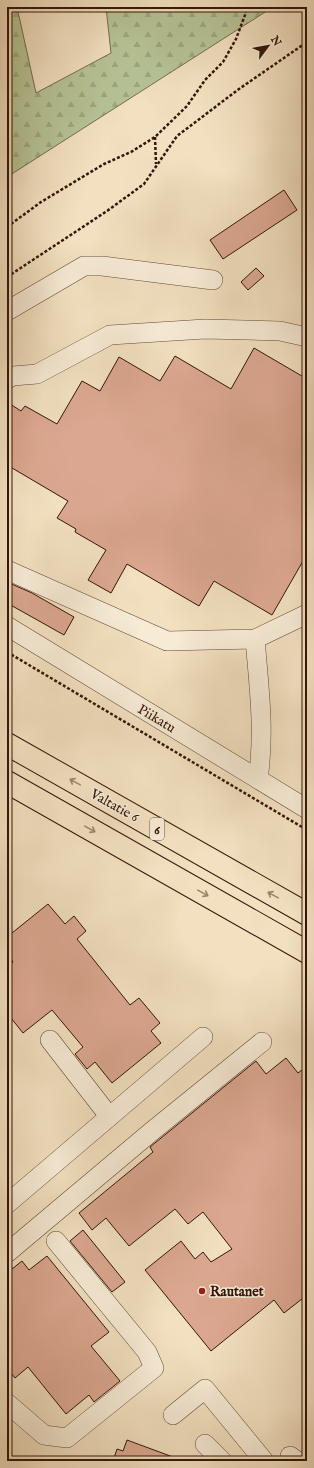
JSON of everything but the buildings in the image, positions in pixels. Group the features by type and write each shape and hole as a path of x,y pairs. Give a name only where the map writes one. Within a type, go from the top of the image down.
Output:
{"highway":[{"name":"Valtatie 6","path":"7,744 307,914"},
{"name":"6","path":"7,782 307,952"}],"street":[{"path":"7,311 84,266 102,266 213,280"},
{"path":"7,379 12,376 37,374 110,335 205,329 280,330 307,337"},
{"path":"7,570 167,641 255,639 307,614"},
{"name":"Piikatu","path":"7,626 307,809"},
{"path":"255,639 261,729 261,754 258,780"},
{"path":"7,1204 203,1037"},
{"path":"50,1040 109,1116"},
{"path":"7,1252 262,1042"},
{"path":"7,1403 44,1435 67,1438 154,1368 147,1352 56,1241"},
{"path":"173,1415 205,1389 264,1461"},
{"path":"205,1444 222,1461"}],"path":[{"path":"7,227 41,202 104,164 132,152 155,137 187,106 205,80 223,62 236,39 245,15 246,7"},
{"path":"7,277 107,211 144,184 177,136 239,89 307,42"},
{"path":"155,137 156,166"},
{"path":"7,652 307,830"}],"green space":[{"path":"7,7 17,7 36,93 111,53 106,7 273,7 7,177"}],"place":[{"name":"Rautanet","path":"202,1291"}]}
